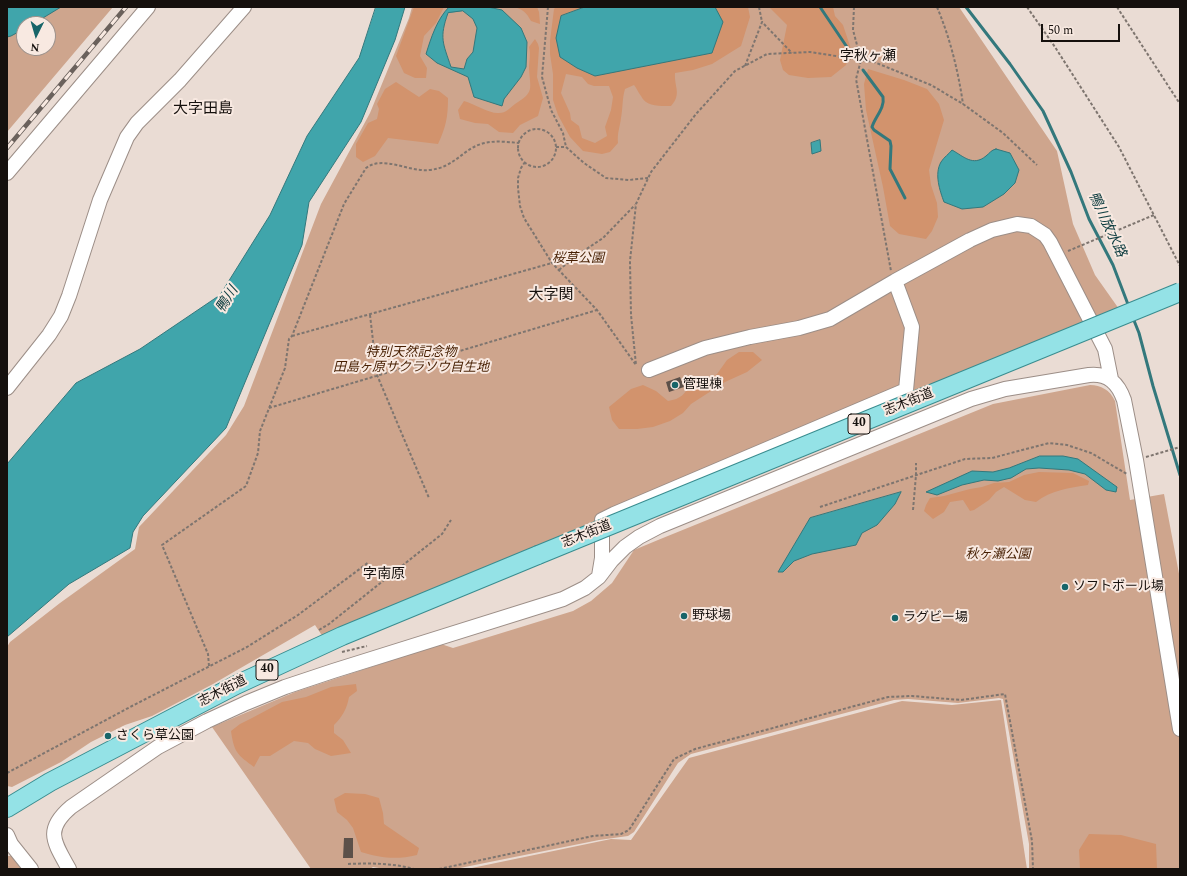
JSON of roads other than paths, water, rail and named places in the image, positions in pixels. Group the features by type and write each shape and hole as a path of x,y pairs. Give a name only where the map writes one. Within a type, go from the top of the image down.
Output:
{"main road":[{"name":"志木街道","path":"7,808 50,782 242,681 342,636 1180,292"}],"street":[{"path":"7,174 148,7"},
{"path":"7,388 49,336 60,316 69,296 100,200 127,137 137,123 180,80 244,7"},
{"path":"649,370 705,348 750,337 815,325 844,312 895,281 970,240 992,230 1017,224 1030,226 1045,235 1058,255 1106,349 1111,380"},
{"path":"895,281 912,327 906,390 915,421"},
{"path":"69,869 60,852 53,831 57,822 64,813 71,806 158,747 207,721 285,687 381,655 563,599 585,588 599,577 612,560 625,547 644,534 744,491 971,399 1005,389 1096,374 1102,375 1111,380 1121,391 1126,409 1180,729"},
{"path":"599,577 602,558 602,520 906,390"},
{"path":"7,835 11,844 31,869"}],"water":[{"path":"7,7 61,7 46,16 16,16 16,33 7,37"},
{"name":"鴨川","path":"376,7 405,7 395,40 361,122 309,202 302,245 226,428 143,516 133,532 130,548 69,584 7,637 7,464 76,383 140,349 220,295 270,215 307,136 359,58"},
{"path":"449,7 488,7 502,10 521,28 527,42 526,67 521,77 504,99 502,106 474,97 468,77 437,63 426,54 435,29","holes":["463,11 473,19 477,28 473,52 467,59 464,69 451,67 443,40 445,22 448,13"]},
{"path":"585,7 715,7 723,22 712,53 595,76 577,68 560,57 556,38 561,16"},
{"path":"820,140 821,151 812,154 811,143"},
{"path":"996,149 1010,153 1019,170 1015,183 1004,194 983,207 962,209 944,202 939,188 938,172 941,162 945,157 952,150 972,161 977,161"},
{"path":"1040,456 1063,456 1078,459 1117,487 1116,492 1106,490 1085,474 1069,470 1039,468 1026,469 1011,478 998,481 984,480 962,485 937,495 926,492 972,471 993,472 1009,468"},
{"path":"901,492 895,504 877,525 862,533 856,545 812,554 794,561 783,572 778,572 810,518"}],"waterway":[{"path":"820,7 851,53"},
{"name":"鴨川放水路","path":"966,7 1010,64 1043,111 1071,172 1089,219 1113,265 1129,307"},
{"path":"863,70 883,97 883,105 872,127 890,141 890,169 905,198"},
{"name":"鴨川放水路","path":"1133,318 1139,333 1153,386 1180,475"}],"railway":[{"path":"7,148 126,7"}],"place":[{"name":"管理棟","path":"675,385"},
{"name":"ソフトボール場","path":"1065,587"},
{"name":"野球場","path":"684,616"},
{"name":"ラグビー場","path":"895,618"},
{"name":"さくら草公園","path":"108,736"}],"district":[{"name":"字秋ヶ瀬","path":"868,57"},
{"name":"大字田島","path":"203,110"},
{"name":"大字関","path":"551,296"},
{"name":"字南原","path":"384,575"}],"park label":[{"name":"桜草公園","path":"578,259"},
{"name":"特別天然記念物 田島ヶ原サクラソウ自生地","path":"411,360"},
{"name":"秋ヶ瀬公園","path":"998,555"}]}
